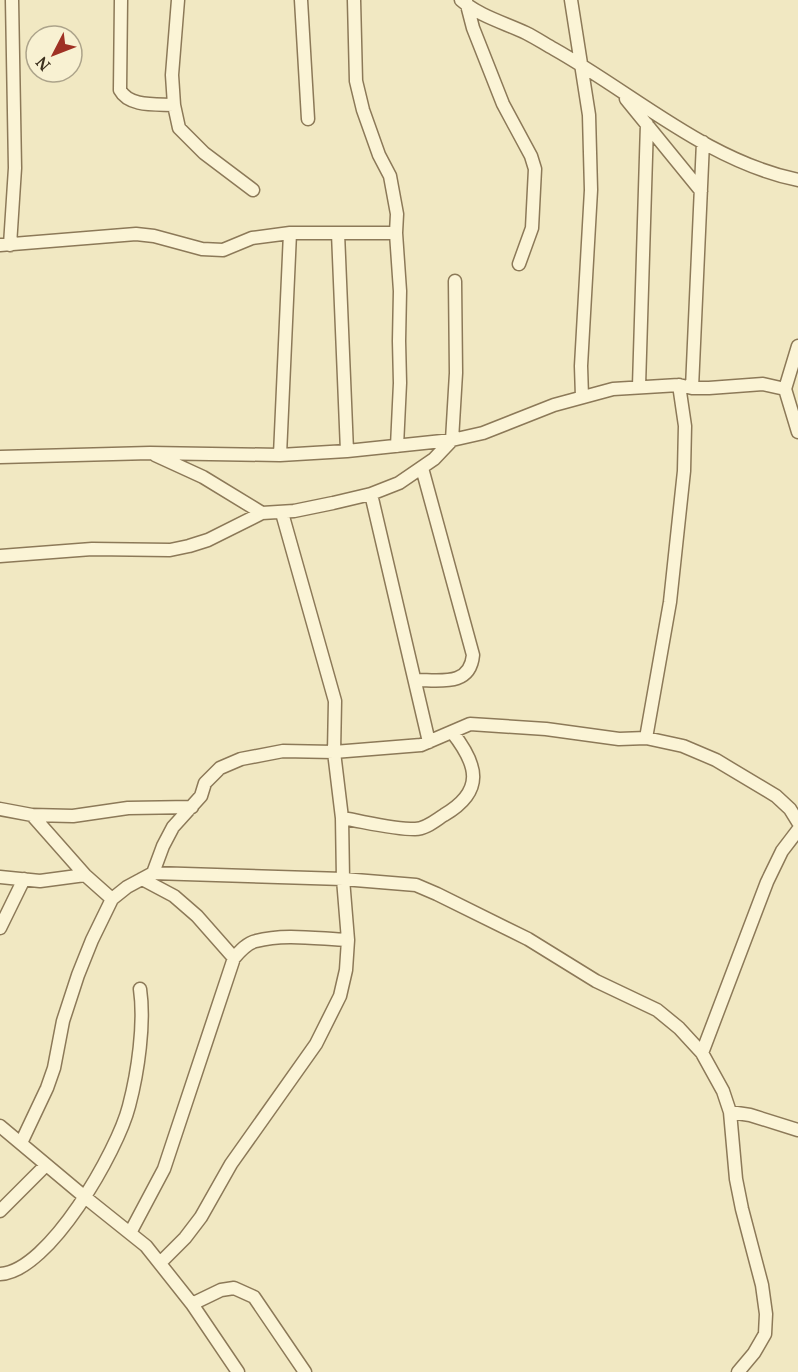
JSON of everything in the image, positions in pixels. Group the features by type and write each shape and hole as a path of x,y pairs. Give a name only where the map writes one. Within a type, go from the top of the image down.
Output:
{"street":[{"path":"12,0 15,168 5,245 136,234 154,236 202,249 224,249 252,238 290,233 396,233"},
{"path":"121,0 120,90 123,96 130,101 174,105"},
{"path":"178,0 172,75 174,105 179,128 204,153 253,190"},
{"path":"301,0 308,118"},
{"path":"354,0 356,81 375,144 393,185 397,214 400,291 397,446"},
{"path":"571,0 589,115 591,190 580,366 582,397"},
{"path":"464,1 486,15 528,34 582,65 665,120 751,167 772,175 798,180"},
{"path":"464,1 503,104 531,156 535,169 532,228 519,264"},
{"path":"613,84 701,191"},
{"path":"639,386 646,124"},
{"path":"692,388 703,141"},
{"path":"280,455 290,233"},
{"path":"338,233 347,451"},
{"path":"0,556 92,549 170,550 208,540 262,513 282,513 371,494 399,483 434,459 452,440 456,373 455,281"},
{"path":"798,346 785,389 798,432"},
{"path":"0,457 150,453 280,455 347,451 452,440 483,433 554,405 613,389 639,386 679,385 692,388 763,384 785,389"},
{"path":"646,738 670,602 684,471 685,426 679,385"},
{"path":"150,453 203,477 262,513"},
{"path":"415,680 456,679 466,674 472,665 473,655 422,468"},
{"path":"371,494 429,742"},
{"path":"161,1262 185,1238 201,1217 231,1164 316,1044 340,996 346,970 348,940 343,879 342,818 334,752 335,701 282,513"},
{"path":"148,876 173,827 201,796 205,783 220,768 241,759 283,751 334,752 414,746 470,724 546,729 619,739 646,738 683,746 716,760 776,796 797,817"},
{"path":"342,818 418,829 451,811 466,799 471,791 474,776 463,745 452,732"},
{"path":"0,809 32,815 73,816 128,808 192,807"},
{"path":"32,815 85,875 112,899"},
{"path":"702,1053 767,882 782,851 798,831"},
{"path":"0,877 40,880 85,875"},
{"path":"148,876 197,916 234,958"},
{"path":"21,1143 54,1068 63,1021 92,940 112,899 127,887 148,876 343,879 416,885 482,915 528,939 596,981 657,1010 679,1028 702,1053 723,1090 730,1112 736,1179 762,1285 766,1314 765,1334 754,1353 738,1372"},
{"path":"0,927 24,879"},
{"path":"130,1233 164,1169 234,958 244,947 255,941 284,938 348,940"},
{"path":"0,1274 8,1274 31,1260 48,1245 86,1198 122,1129 129,1107 142,1026 143,1009 140,989"},
{"path":"730,1112 750,1115 798,1130"},
{"path":"0,1125 146,1246 161,1262 192,1304 238,1372"},
{"path":"0,1211 46,1165"},
{"path":"192,1304 221,1290 234,1288 254,1297 305,1372"}]}
